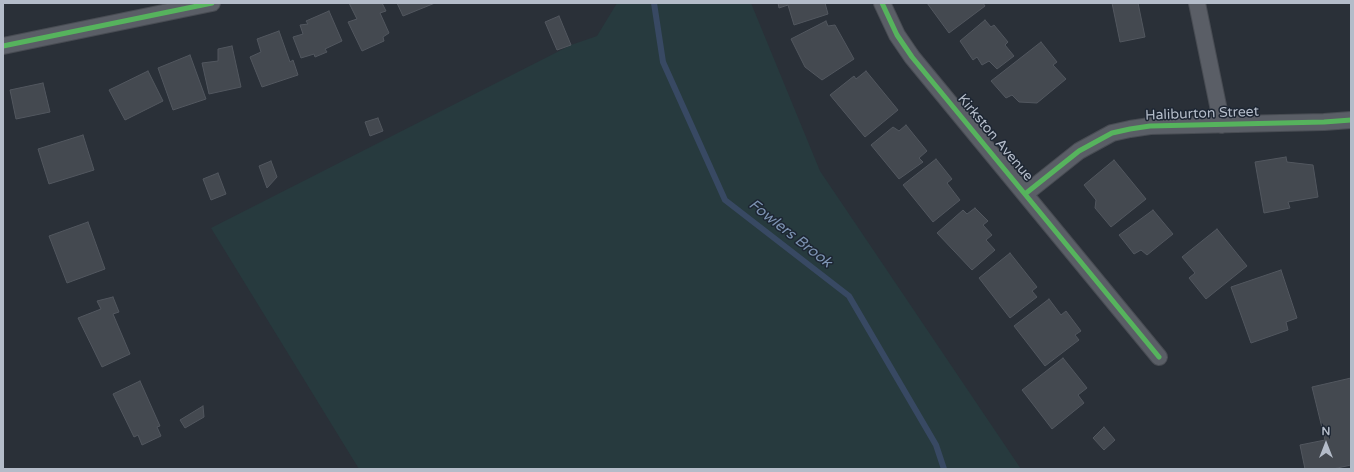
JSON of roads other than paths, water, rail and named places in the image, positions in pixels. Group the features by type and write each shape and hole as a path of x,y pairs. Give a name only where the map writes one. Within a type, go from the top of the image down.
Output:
{"street":[{"path":"3,46 212,3"},
{"name":"Kirkston Avenue","path":"882,3 897,34 912,57 1159,357"},
{"path":"1197,3 1222,125"},
{"name":"Haliburton Street","path":"1025,194 1079,151 1112,133 1150,126 1351,120"}],"waterway":[{"name":"Fowlers Brook","path":"654,3 663,62 725,200 849,296 936,445 944,469"}]}
